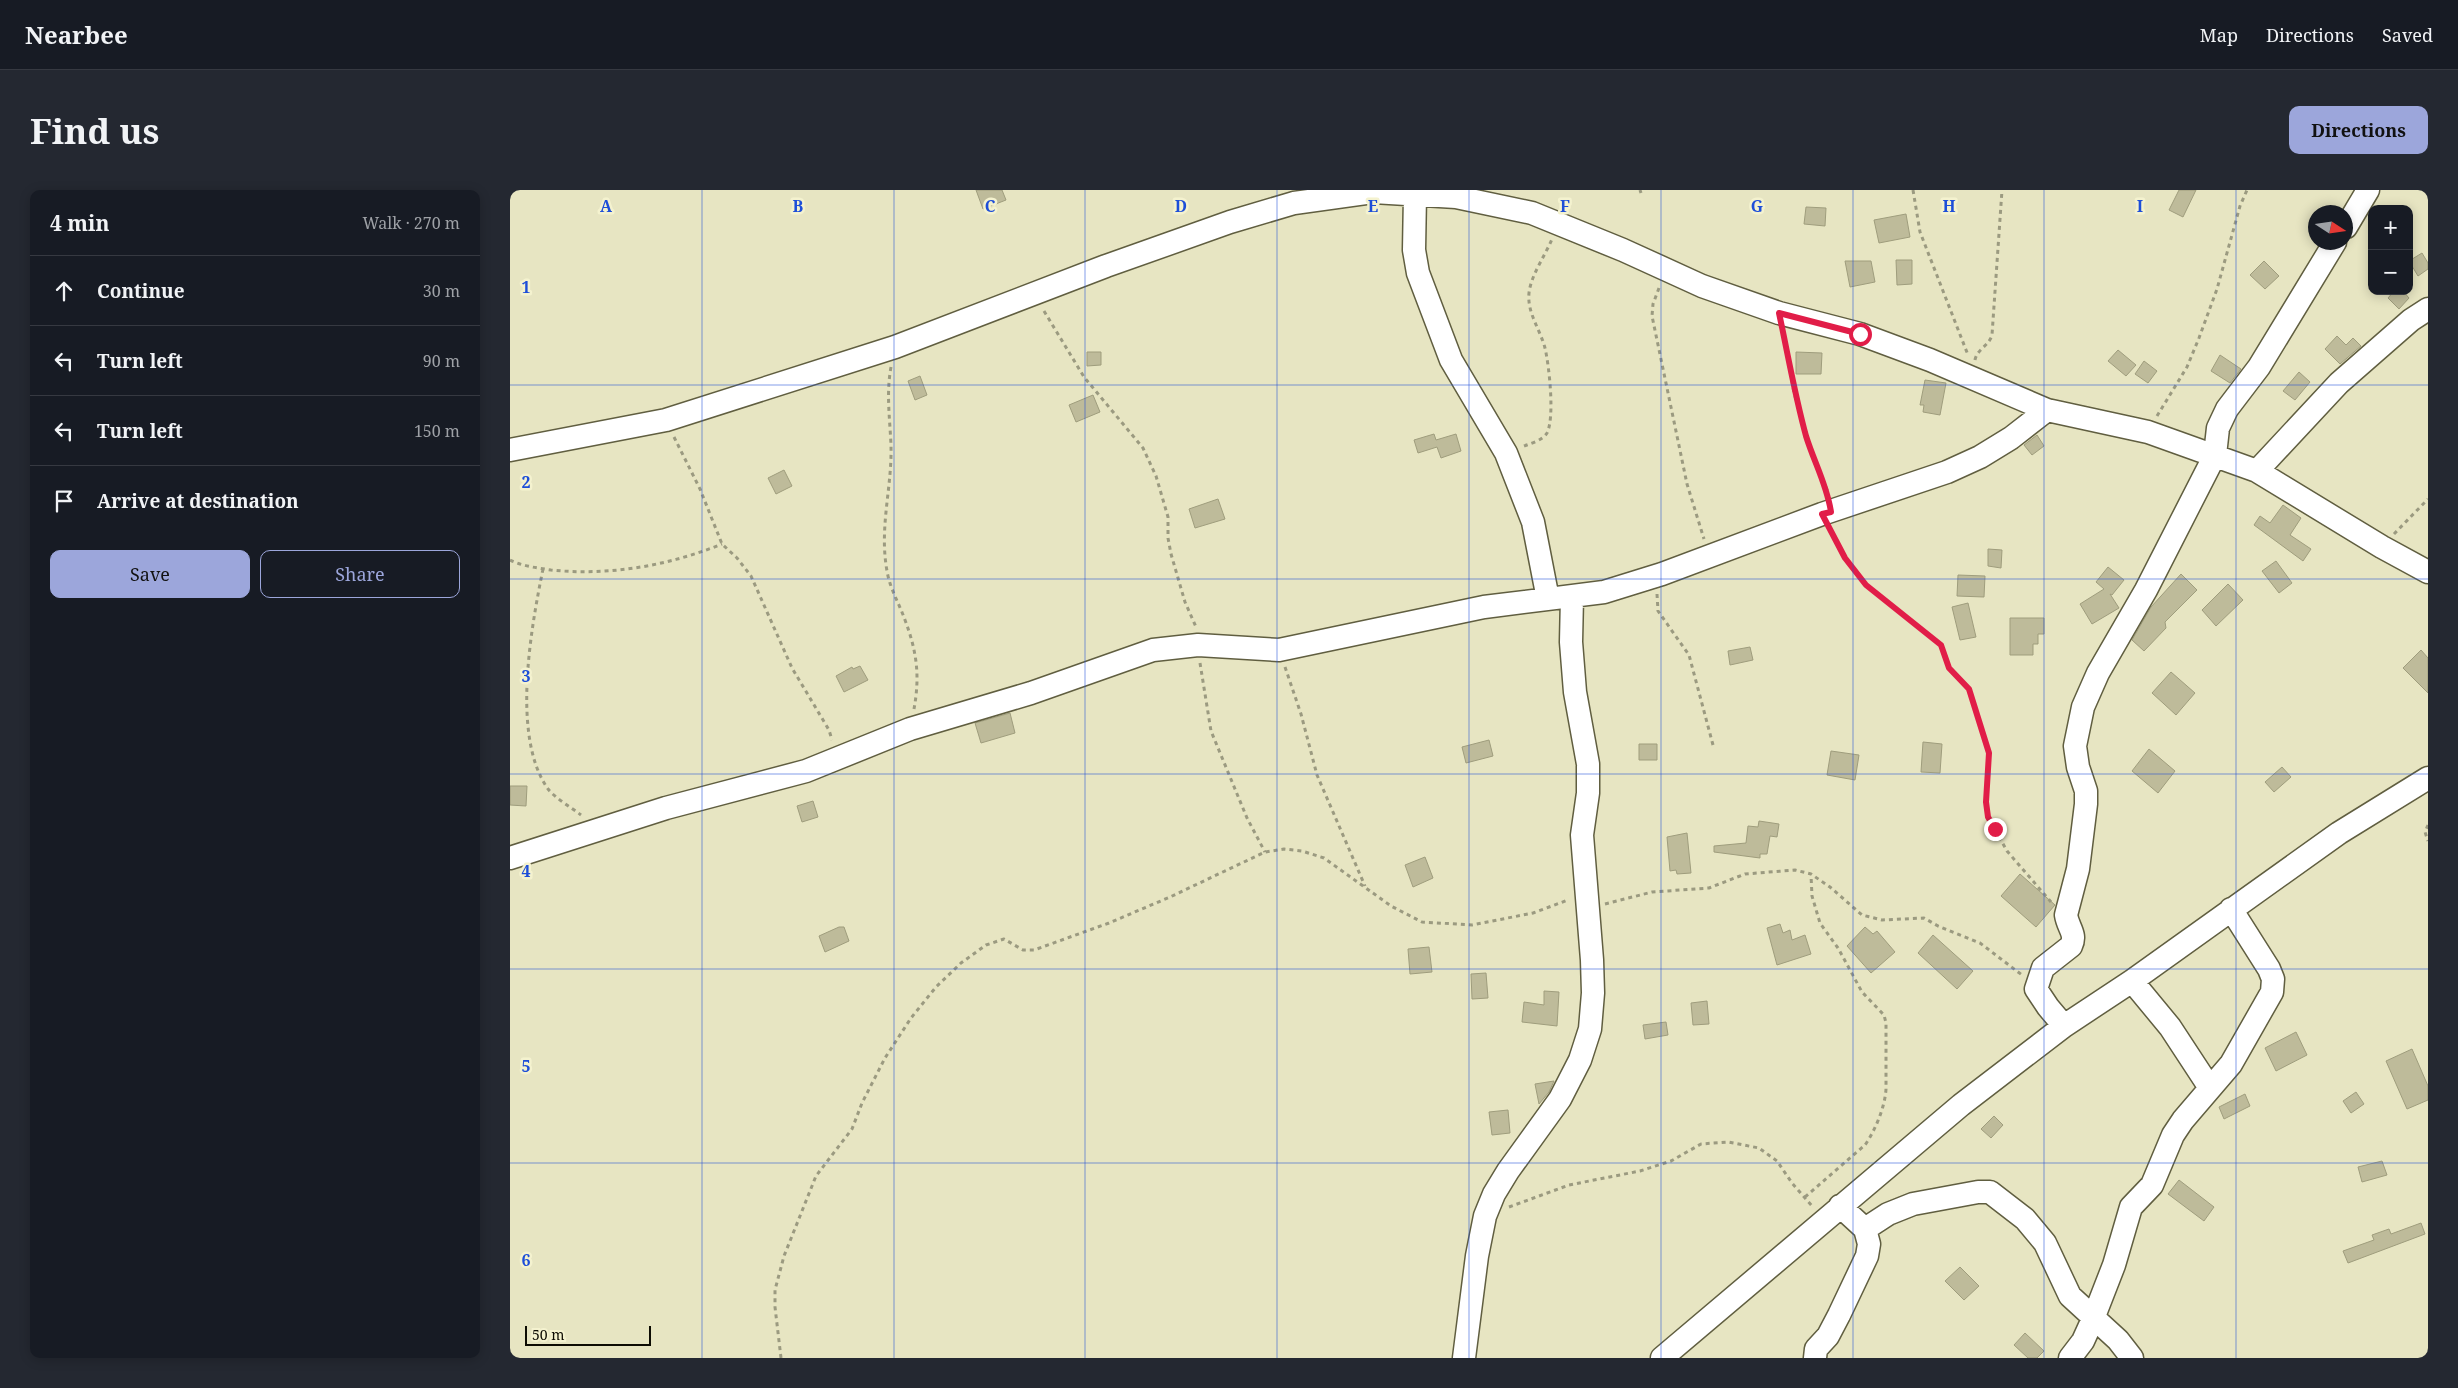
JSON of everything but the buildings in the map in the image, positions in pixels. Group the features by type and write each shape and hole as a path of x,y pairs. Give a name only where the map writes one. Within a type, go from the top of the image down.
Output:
{"street":[{"path":"2353,215 2368,190"},
{"path":"510,450 666,420 896,347 1035,295 1106,266 1230,222 1294,203 1344,198 1373,192 1456,198 1532,213 1623,250 1679,277 1779,313 1868,338 1930,360 2047,410 2148,432 2215,455 2257,471 2382,547 2428,572"},
{"path":"1415,195 1414,250 1418,273 1451,360 1506,453 1533,522 1548,599"},
{"path":"2064,1026 2036,989 2043,968 2071,946 2074,941 2074,935 2067,922 2067,910 2078,869 2086,804 2086,791 2078,767 2075,746 2083,707 2098,673 2146,590 2215,455 2218,428 2227,409 2260,366 2330,250"},
{"path":"2257,471 2339,384 2411,320 2428,309"},
{"path":"510,858 666,808 806,771 910,730 1031,693 1153,650 1203,646 1279,650 1484,606 1604,592 1662,574 1826,513 1947,472 1980,457 2047,410"},
{"path":"1464,1358 1477,1256 1485,1216 1494,1194 1560,1099 1580,1060 1590,1029 1593,993 1588,902 1582,855 1582,835 1588,793 1588,764 1574,692 1571,642 1572,597"},
{"path":"1662,1358 1961,1105 2064,1026 2132,982 2339,833 2428,778"},
{"path":"2070,1358 2083,1341 2093,1319 2114,1265 2131,1207 2152,1185 2173,1135 2231,1064 2272,992 2273,979 2269,969 2231,909"},
{"path":"2132,982 2170,1027 2210,1088"},
{"path":"1866,1229 1888,1214 1913,1204 1978,1192 1990,1192 2025,1218 2045,1243 2070,1296 2118,1340 2132,1358"},
{"path":"1832,1213 1866,1229"},
{"path":"1815,1358 1816,1349 1828,1336 1867,1256 1869,1244 1866,1229"}],"path":[{"path":"1913,190 1920,232 1966,351 1974,366 1976,356 1992,335 2002,190"},
{"path":"2148,432 2187,367 2200,338 2217,289 2240,206 2247,190"},
{"path":"1506,453 1539,440 1546,434 1550,424 1545,349 1530,309 1529,294 1531,283 1552,238 1558,231 1568,227"},
{"path":"1679,277 1657,290 1652,316 1687,484 1709,556"},
{"path":"1035,295 1084,377 1143,448 1156,476 1168,517 1168,538 1185,602 1203,646 1211,731 1247,818 1265,852"},
{"path":"1779,313 1794,393 1814,459 1828,492 1826,513 1845,558 1866,585 1941,645 1949,668 1969,689 1989,753 1986,802 1988,817 2007,851 2067,922"},
{"path":"896,347 889,381 888,420 891,447 883,548 894,597 905,620 917,660 917,692 910,730"},
{"path":"666,420 700,488 722,544 737,558 750,576 792,668 829,730 838,759"},
{"path":"2382,547 2428,499"},
{"path":"510,560 517,564 543,569 603,573 682,558 722,544"},
{"path":"543,569 529,638 528,694 530,739 536,764 549,789 584,817 605,828"},
{"path":"1662,574 1657,592 1658,611 1689,655 1713,745"},
{"path":"1279,650 1301,714 1317,775 1365,887"},
{"path":"2428,825 2425,832 2428,841"},
{"path":"781,1358 775,1290 784,1256 816,1176 830,1155 852,1129 862,1103 885,1058 911,1018 936,987 961,963 986,945 1004,939 1023,950 1034,950 1109,923 1170,897 1265,852 1284,849 1302,851 1324,858 1391,906 1422,922 1447,926 1472,925 1588,902 1610,901 1652,892 1697,890 1745,874 1795,870 1811,874 1830,886 1862,915 1882,920 1924,918 1938,926 1980,943 2018,970 2036,989"},
{"path":"1804,1198 1865,1146 1871,1137 1885,1098 1886,1089 1886,1023 1884,1015 1862,992 1838,948 1820,923 1812,896 1811,874"},
{"path":"1485,1216 1569,1185 1640,1171 1671,1161 1701,1144 1728,1142 1759,1148 1777,1161 1804,1198 1832,1213"}],"route":[{"path":"1860,334 1779,313 1794,393 1802,415 1806,436 1828,492 1831,512 1822,514 1845,558 1866,585 1941,645 1949,668 1969,689 1989,753 1986,802 1988,817 1995,829"}]}
